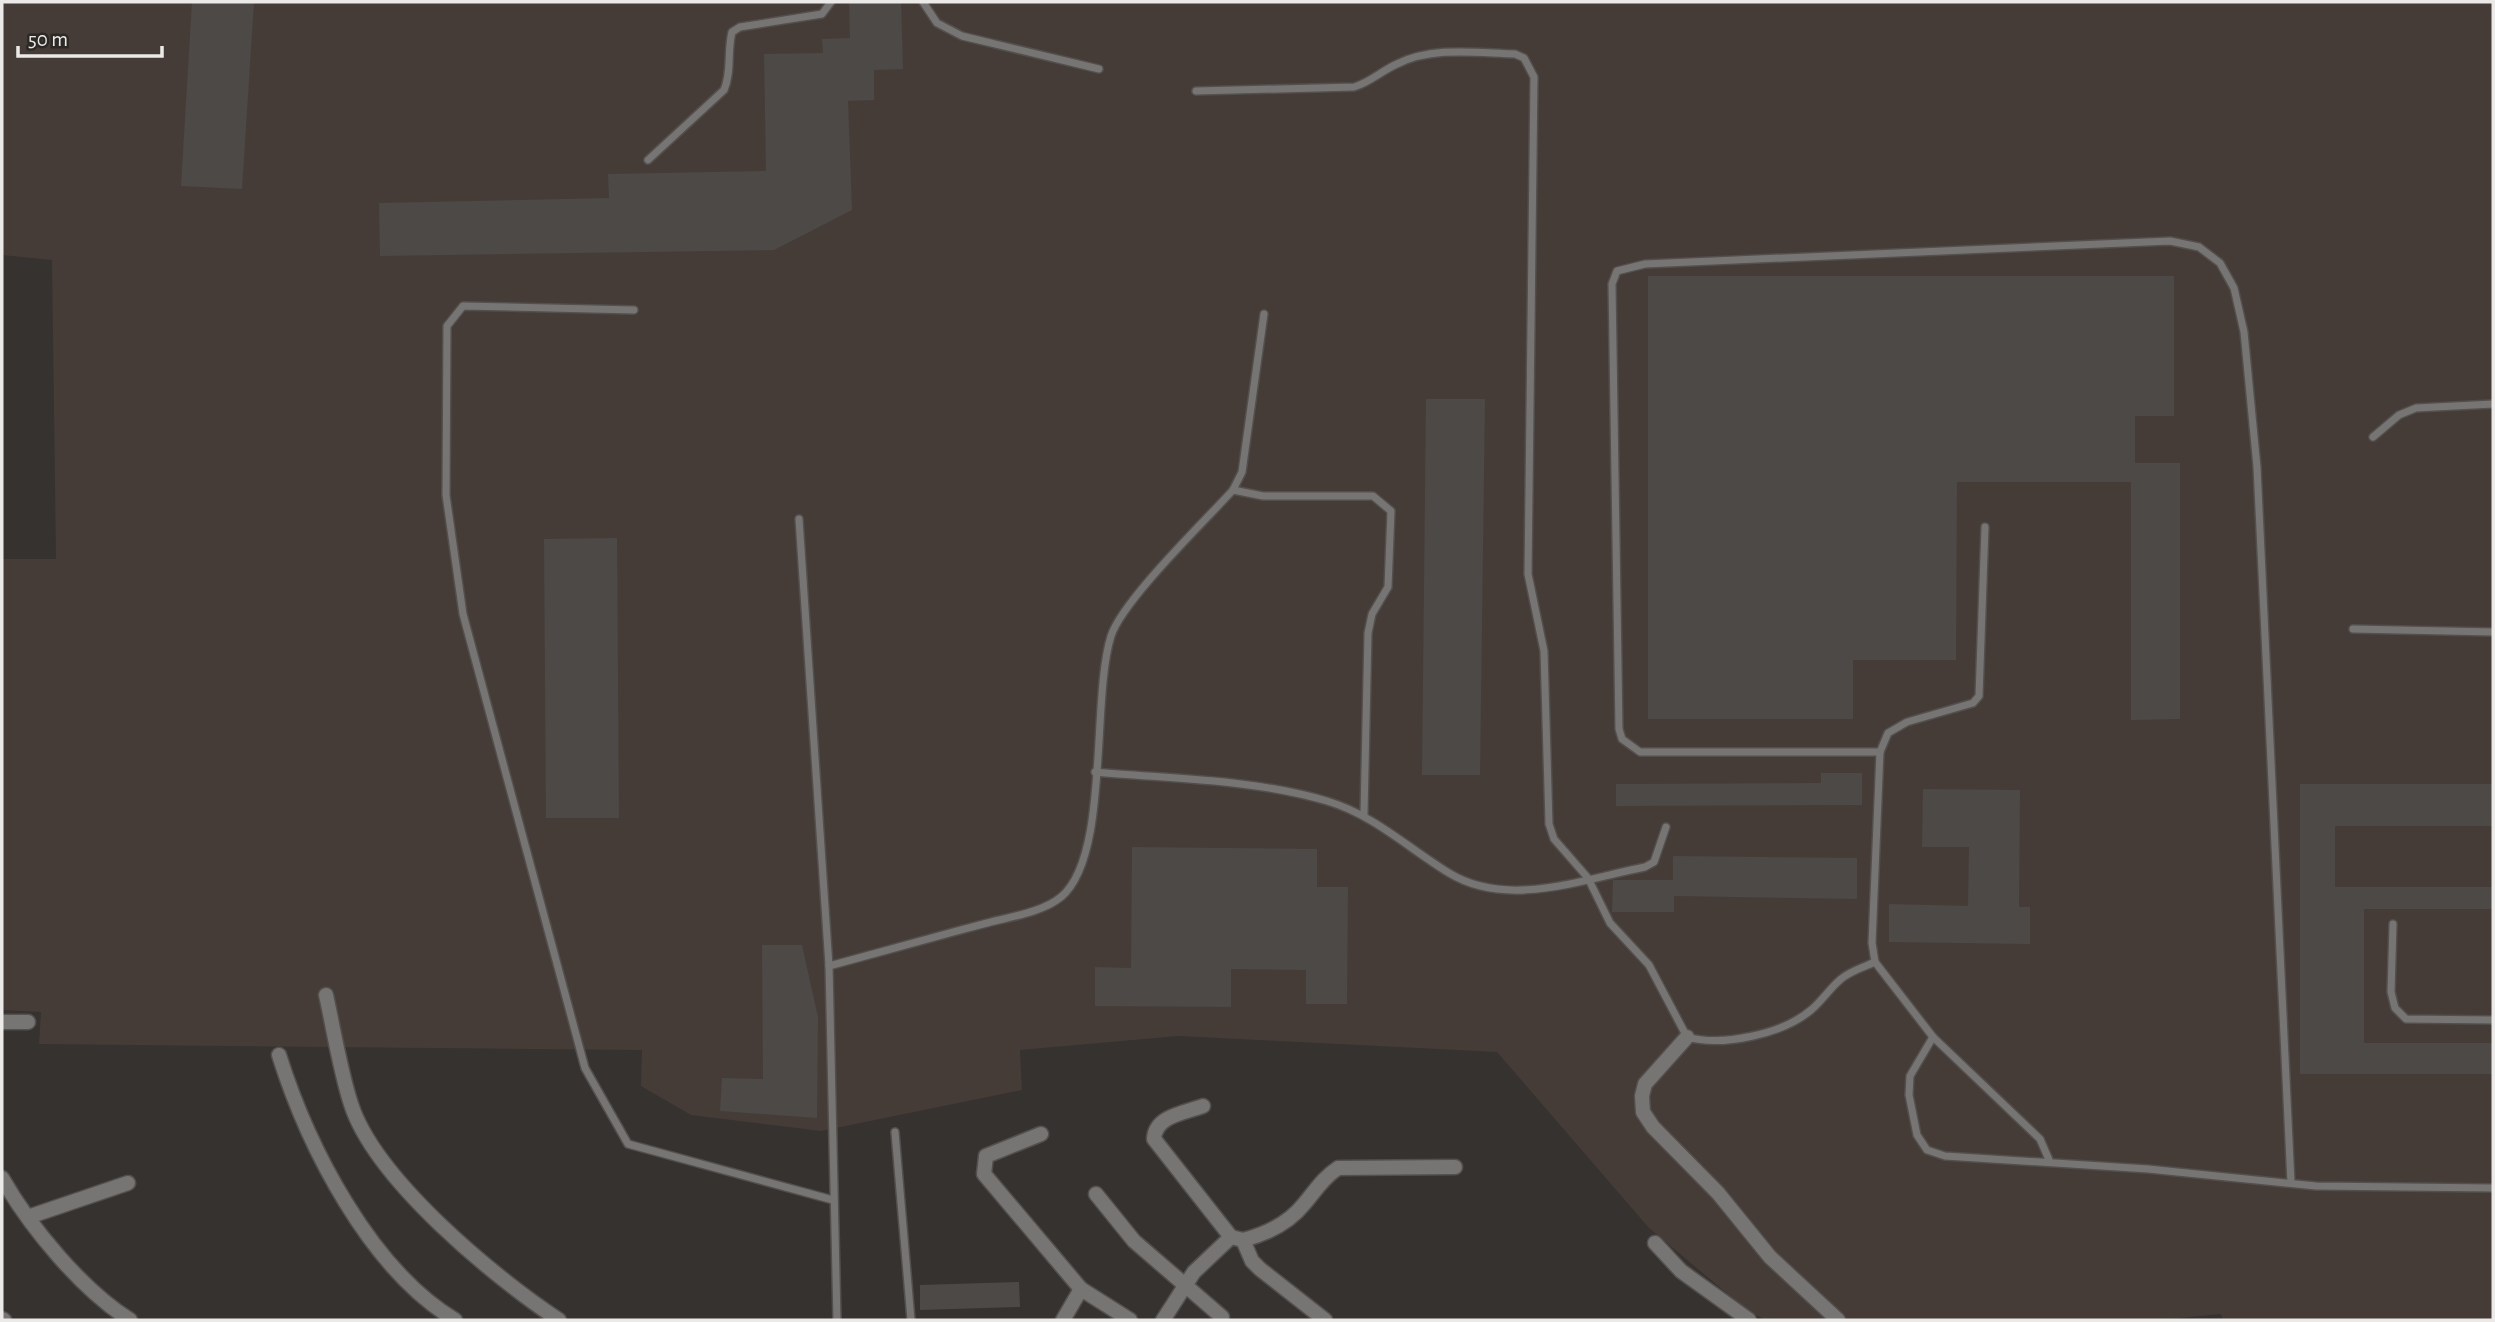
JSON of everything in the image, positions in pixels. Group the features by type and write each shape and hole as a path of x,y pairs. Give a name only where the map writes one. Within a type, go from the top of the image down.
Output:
{"street":[{"path":"326,995 351,1105 364,1133 395,1174 476,1260 559,1320"},
{"path":"2,1022 28,1022"},
{"path":"1687,1037 1645,1084 1642,1096 1643,1112 1653,1127 1718,1193 1777,1265 1838,1320"},
{"path":"279,1055 309,1134 341,1194 363,1227 410,1284 455,1320"},
{"path":"1203,1106 1161,1122 1154,1130 1154,1139 1252,1261 1325,1320"},
{"path":"1041,1134 986,1156 984,1174 1081,1289 1130,1320"},
{"path":"1163,1320 1194,1272 1237,1239 1275,1228 1303,1206 1325,1176 1338,1168 1455,1167"},
{"path":"2,1178 28,1217 85,1284 112,1309 130,1320"},
{"path":"28,1217 128,1183"},
{"path":"1096,1194 1134,1241 1222,1317"},
{"path":"1655,1243 1681,1271 1749,1320"},
{"path":"1063,1320 1081,1289"}],"lane":[{"path":"648,160 724,90 728,80 728,47 732,32 740,27 822,14 831,2"},
{"path":"923,2 937,23 962,36 1099,69"},
{"path":"1196,91 1354,88 1371,82 1397,63 1444,52 1515,54 1524,58 1534,77 1528,574 1544,651 1549,824 1554,839 1588,878 1611,923 1649,965 1687,1037 1719,1042 1758,1034 1793,1021 1811,1010 1843,976 1875,962"},
{"path":"1880,752 1640,752 1622,739 1612,284 1617,271 1645,264 1886,252 2170,241 2199,247 2220,263 2234,288 2244,332 2255,440 2291,1183"},
{"path":"634,310 463,306 447,326 446,495 463,614 585,1068 628,1144 833,1200"},
{"path":"828,966 1028,912 1060,898 1077,878 1089,842 1104,665 1112,634 1126,608 1233,490 1242,471 1264,314"},
{"path":"2373,437 2399,415 2416,408 2493,404"},
{"path":"1233,490 1263,496 1373,496 1391,511 1388,587 1372,614 1368,633 1364,814"},
{"path":"799,519 828,966 837,1320"},
{"path":"1985,527 1979,696 1973,703 1907,722 1888,733 1880,752 1872,943 1875,962 1933,1037 2040,1139 2050,1162"},
{"path":"2353,629 2493,632"},
{"path":"1096,772 1241,784 1326,800 1364,814 1451,874 1472,884 1518,891 1645,867 1654,862 1666,827"},
{"path":"2393,924 2391,992 2395,1008 2406,1019 2493,1020"},
{"path":"1933,1037 1910,1076 1910,1085 1917,1135 1927,1150 1945,1156 2366,1188 2493,1188"},
{"path":"895,1132 911,1320"}],"shaded area":[{"path":"2,2 2493,2 2493,1320 2223,1320 2221,1314 2159,1320 1766,1320 1748,1311 1649,1228 1497,1052 1178,1036 1020,1050 1022,1090 821,1131 691,1115 641,1086 642,1050 39,1044 41,1012 2,1010 2,559 56,559 52,260 2,255"}],"building":[{"path":"192,2 254,2 242,189 181,186"},
{"path":"849,2 901,2 903,69 874,70 874,100 848,101 852,210 774,250 380,256 379,203 609,198 608,174 766,171 764,54 823,53 822,39 850,38"},
{"path":"1648,276 2174,276 2174,416 2135,416 2135,463 2180,463 2180,719 2131,720 2131,482 1957,482 1956,660 1853,660 1853,719 1648,719"},
{"path":"1426,399 1485,399 1480,775 1422,775"},
{"path":"617,538 619,818 546,818 544,539"},
{"path":"1821,773 1862,773 1862,805 1616,806 1616,784 1821,783"},
{"path":"2300,784 2493,784 2493,826 2335,826 2335,887 2493,887 2493,909 2364,909 2364,1043 2493,1043 2493,1074 2300,1074"},
{"path":"1923,789 2020,790 2019,907 2030,907 2030,944 1889,942 1889,904 1968,906 1969,847 1922,847"},
{"path":"1132,847 1317,849 1317,887 1348,887 1347,1004 1306,1004 1306,970 1231,969 1231,1007 1095,1006 1095,967 1131,968"},
{"path":"1673,856 1857,858 1857,899 1674,896 1674,912 1612,912 1613,880 1673,880"},
{"path":"762,945 802,945 818,1017 817,1118 720,1111 722,1078 763,1079"},
{"path":"1019,1282 1020,1307 920,1310 920,1285"}]}
